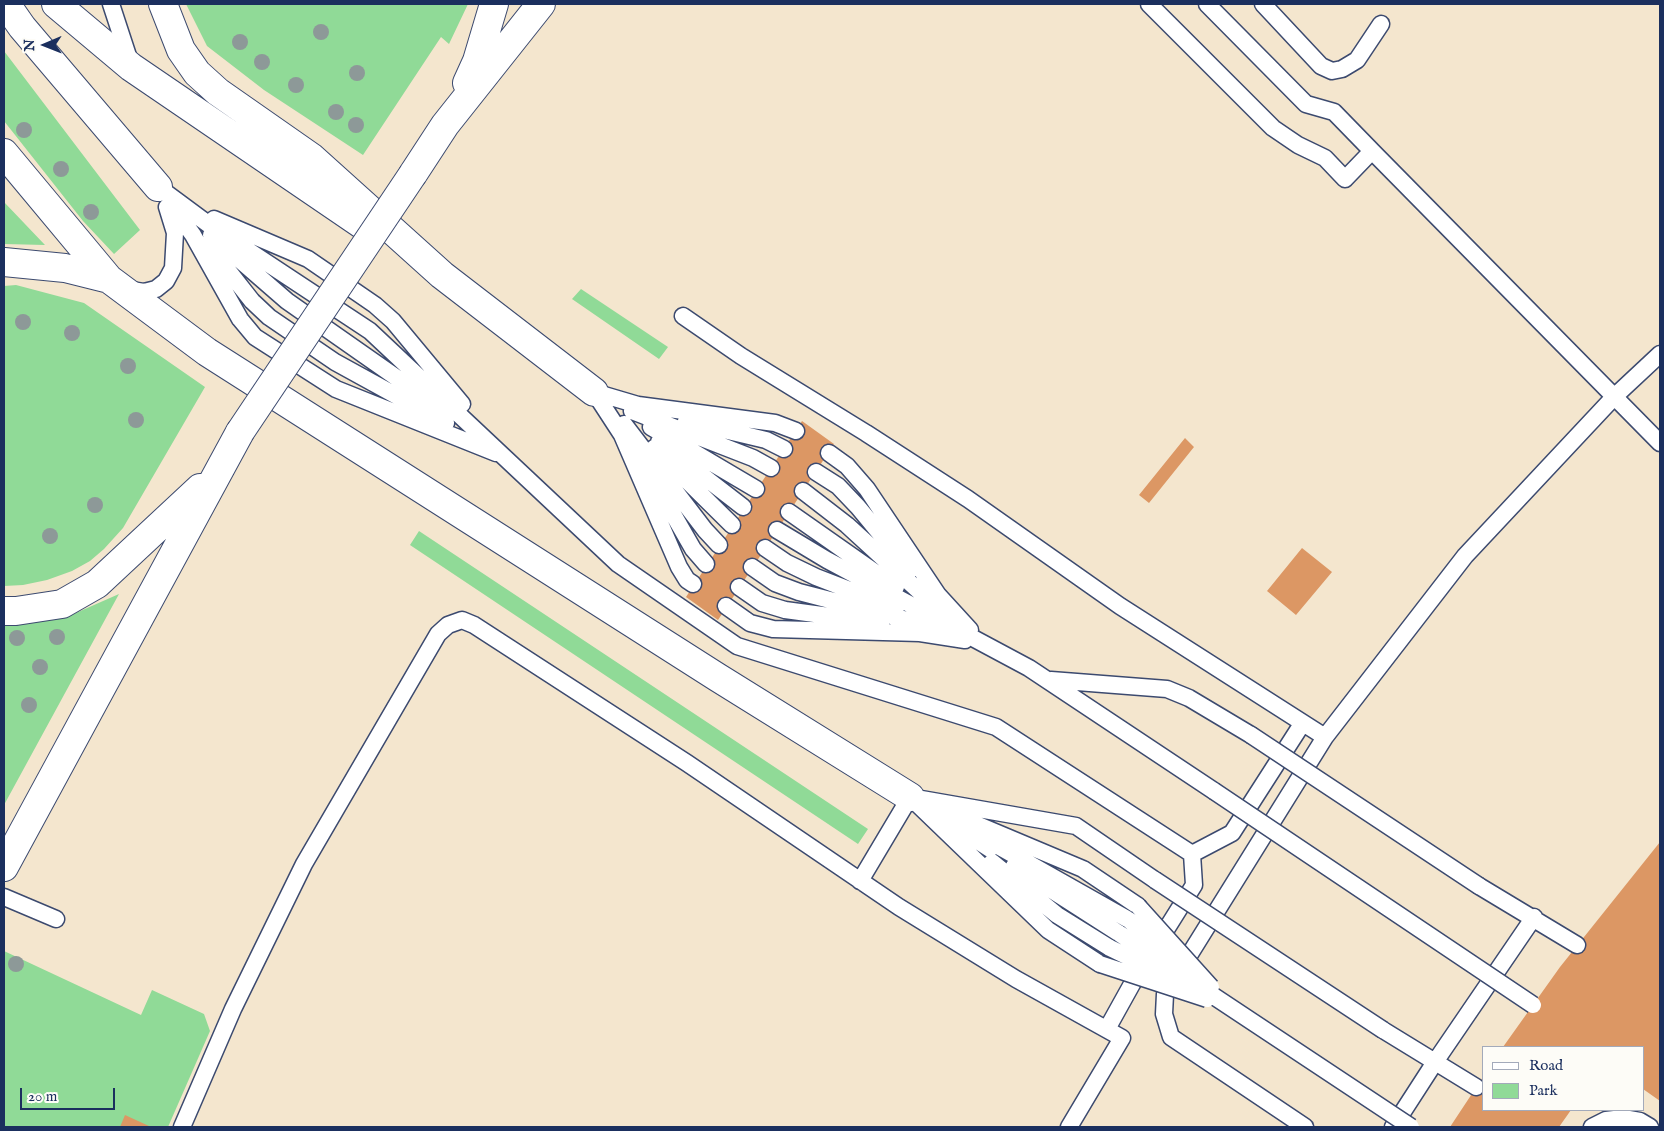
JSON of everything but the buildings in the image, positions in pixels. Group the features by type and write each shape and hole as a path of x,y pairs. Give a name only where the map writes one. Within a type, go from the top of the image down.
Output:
{"street":[{"path":"6,4 22,27 158,187"},
{"path":"56,4 131,67 471,299 594,392"},
{"path":"163,4 181,50 197,72 218,92 311,158 471,299"},
{"path":"445,125 477,60 494,4"},
{"path":"4,867 240,432 445,125 541,4"},
{"path":"4,154 113,283 206,352 717,677 910,797"},
{"path":"4,262 65,268 113,283"},
{"path":"4,610 16,611 62,604 97,584 218,472"}],"lane":[{"path":"111,4 131,67"},
{"path":"1149,4 1273,128 1298,145 1325,158 1345,179 1372,151"},
{"path":"1207,4 1306,104 1334,112 1660,442"},
{"path":"1263,4 1321,66 1332,71 1342,69 1357,60 1381,24"},
{"path":"113,283 131,291 144,292 156,289 166,281 173,268 175,232 171,217 158,187"},
{"path":"158,187 269,287 470,431 514,466"},
{"path":"158,187 210,217 308,259 375,305 393,321 514,466"},
{"path":"158,187 208,224 370,331 628,572 737,646 996,727 1192,854"},
{"path":"158,187 199,233 252,302 269,317 335,362 485,445 514,466"},
{"path":"158,187 193,235 240,319 255,336 336,389 485,448 514,466"},
{"path":"683,316 741,356 960,494 1120,606 1325,737"},
{"path":"1305,1127 1171,1037 1164,1014 1165,994 1325,737 1465,556 1614,397 1660,354"},
{"path":"594,392 638,405 775,423 796,431"},
{"path":"594,392 638,409 766,440 784,449"},
{"path":"594,392 636,413 753,458 771,468"},
{"path":"594,392 756,489"},
{"path":"594,392 743,507"},
{"path":"594,392 732,525"},
{"path":"594,392 616,414 705,530 719,544"},
{"path":"594,392 626,432 693,548 706,564"},
{"path":"594,392 612,416 622,435 679,566 693,584"},
{"path":"829,453 847,466 867,489 938,595 956,618 984,644"},
{"path":"816,472 838,486 858,507 933,598 984,644"},
{"path":"803,491 847,525 930,603 984,644"},
{"path":"789,512 927,609 984,644"},
{"path":"777,530 827,560 1046,678 1533,1005"},
{"path":"765,548 787,563 816,577 984,644"},
{"path":"752,567 775,583 799,592 921,624 984,644"},
{"path":"739,587 762,603 785,610 920,628 984,644"},
{"path":"726,606 750,623 773,629 920,633 984,644"},
{"path":"182,1127 233,1009 304,864 438,634 448,625 462,620 474,625 687,763 860,880 1016,978 1122,1038 1069,1127"},
{"path":"1046,678 1067,682 1167,689 1189,698 1251,736 1479,886 1534,917 1577,946"},
{"path":"1192,854 1232,833 1302,724"},
{"path":"910,797 1076,826 1384,1030 1476,1087"},
{"path":"860,880 910,797"},
{"path":"910,797 1083,869 1138,906 1228,1006"},
{"path":"910,797 1124,927 1228,1006 1411,1127"},
{"path":"910,797 1057,915 1110,948 1228,1006"},
{"path":"910,797 1048,930 1100,964 1228,1006"},
{"path":"1107,1029 1132,984 1194,885 1192,854"},
{"path":"4,896 56,919"},
{"path":"1393,1127 1534,917"},
{"path":"1592,1127 1606,1120 1623,1118 1640,1121 1650,1127"}],"green space":[{"path":"186,4 468,4 449,44 441,37 363,155 264,90 207,46"},
{"path":"4,51 140,230 114,254 83,221 4,121"},
{"path":"4,202 45,245 4,244"},
{"path":"16,285 84,303 205,387 123,528 104,549 90,561 72,571 47,580 23,585 4,586 4,286"},
{"path":"581,289 668,347 659,359 572,299"},
{"path":"419,531 868,829 858,844 410,545"},
{"path":"119,594 4,805 4,621 46,620 69,616"},
{"path":"4,951 141,1015 152,990 204,1014 210,1031 168,1127 4,1127"}]}
